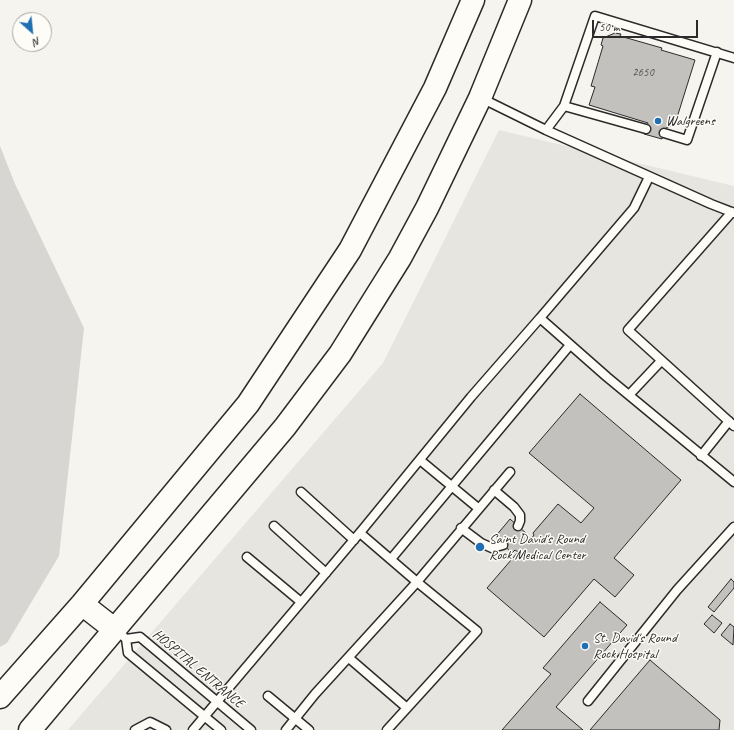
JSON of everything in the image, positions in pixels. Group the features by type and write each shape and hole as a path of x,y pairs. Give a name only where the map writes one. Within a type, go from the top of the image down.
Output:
{"main road":[{"path":"0,697 82,604 248,404 350,250 435,88 473,0"},
{"path":"30,730 120,634 285,427 340,354 400,258 427,208 480,98 520,0"},
{"path":"82,604 120,634"}],"lane":[{"path":"546,130 564,106 595,16 734,58"},
{"path":"664,133 687,140 717,52"},
{"path":"480,98 649,177 733,212 628,330 732,423 701,456"},
{"path":"564,106 646,129"},
{"path":"193,730 357,536 471,397 634,208 649,177"},
{"path":"540,318 701,456 734,482"},
{"path":"391,559 570,345"},
{"path":"629,395 661,361"},
{"path":"420,460 478,508"},
{"path":"286,730 315,694 417,582 461,528 510,472"},
{"path":"494,490 520,514 518,526"},
{"path":"301,492 357,536 391,559 477,631 386,730"},
{"path":"274,526 326,573"},
{"path":"588,701 677,590 734,527"},
{"path":"461,528 481,543 492,548 503,544"},
{"path":"247,557 301,602"},
{"path":"120,634 128,653 221,730"},
{"name":"HOSPITAL ENTRANCE","path":"120,634 140,637 251,730"},
{"path":"349,658 407,708"},
{"path":"268,696 309,730"},
{"path":"135,730 150,722 166,730"}],"shaded area":[{"name":"Saint David's Round Rock Medical Center","path":"499,130 734,186 734,730 68,730 383,363"},
{"path":"0,146 15,184 84,328 59,556 7,643 0,647"}],"building":[{"name":"Walgreens","path":"615,33 621,34 620,36 662,48 661,50 695,60 675,124 666,128 662,139 644,134 648,123 589,105 595,87 591,86 603,46 601,45 603,38"},
{"path":"580,394 681,480 614,558 634,575 615,597 594,579 544,637 487,588 518,552 515,550 512,553 495,537 510,519 531,539 534,535 533,533 558,504 581,523 594,508 529,453"},
{"path":"731,579 734,582 734,588 714,612 708,607"},
{"name":"St. David's Round Rock Hospital","path":"600,602 627,625 556,707 583,730 502,730 551,674 543,668"},
{"path":"712,615 722,623 714,633 704,624"},
{"path":"730,624 734,627 733,645 721,635"},
{"name":"St. David's Round Rock Hospital","path":"650,660 720,720 719,730 590,730"}],"place":[{"name":"Walgreens","path":"658,121"},
{"name":"Saint David's Round Rock Medical Center","path":"480,547"},
{"name":"St. David's Round Rock Hospital","path":"585,646"}]}
